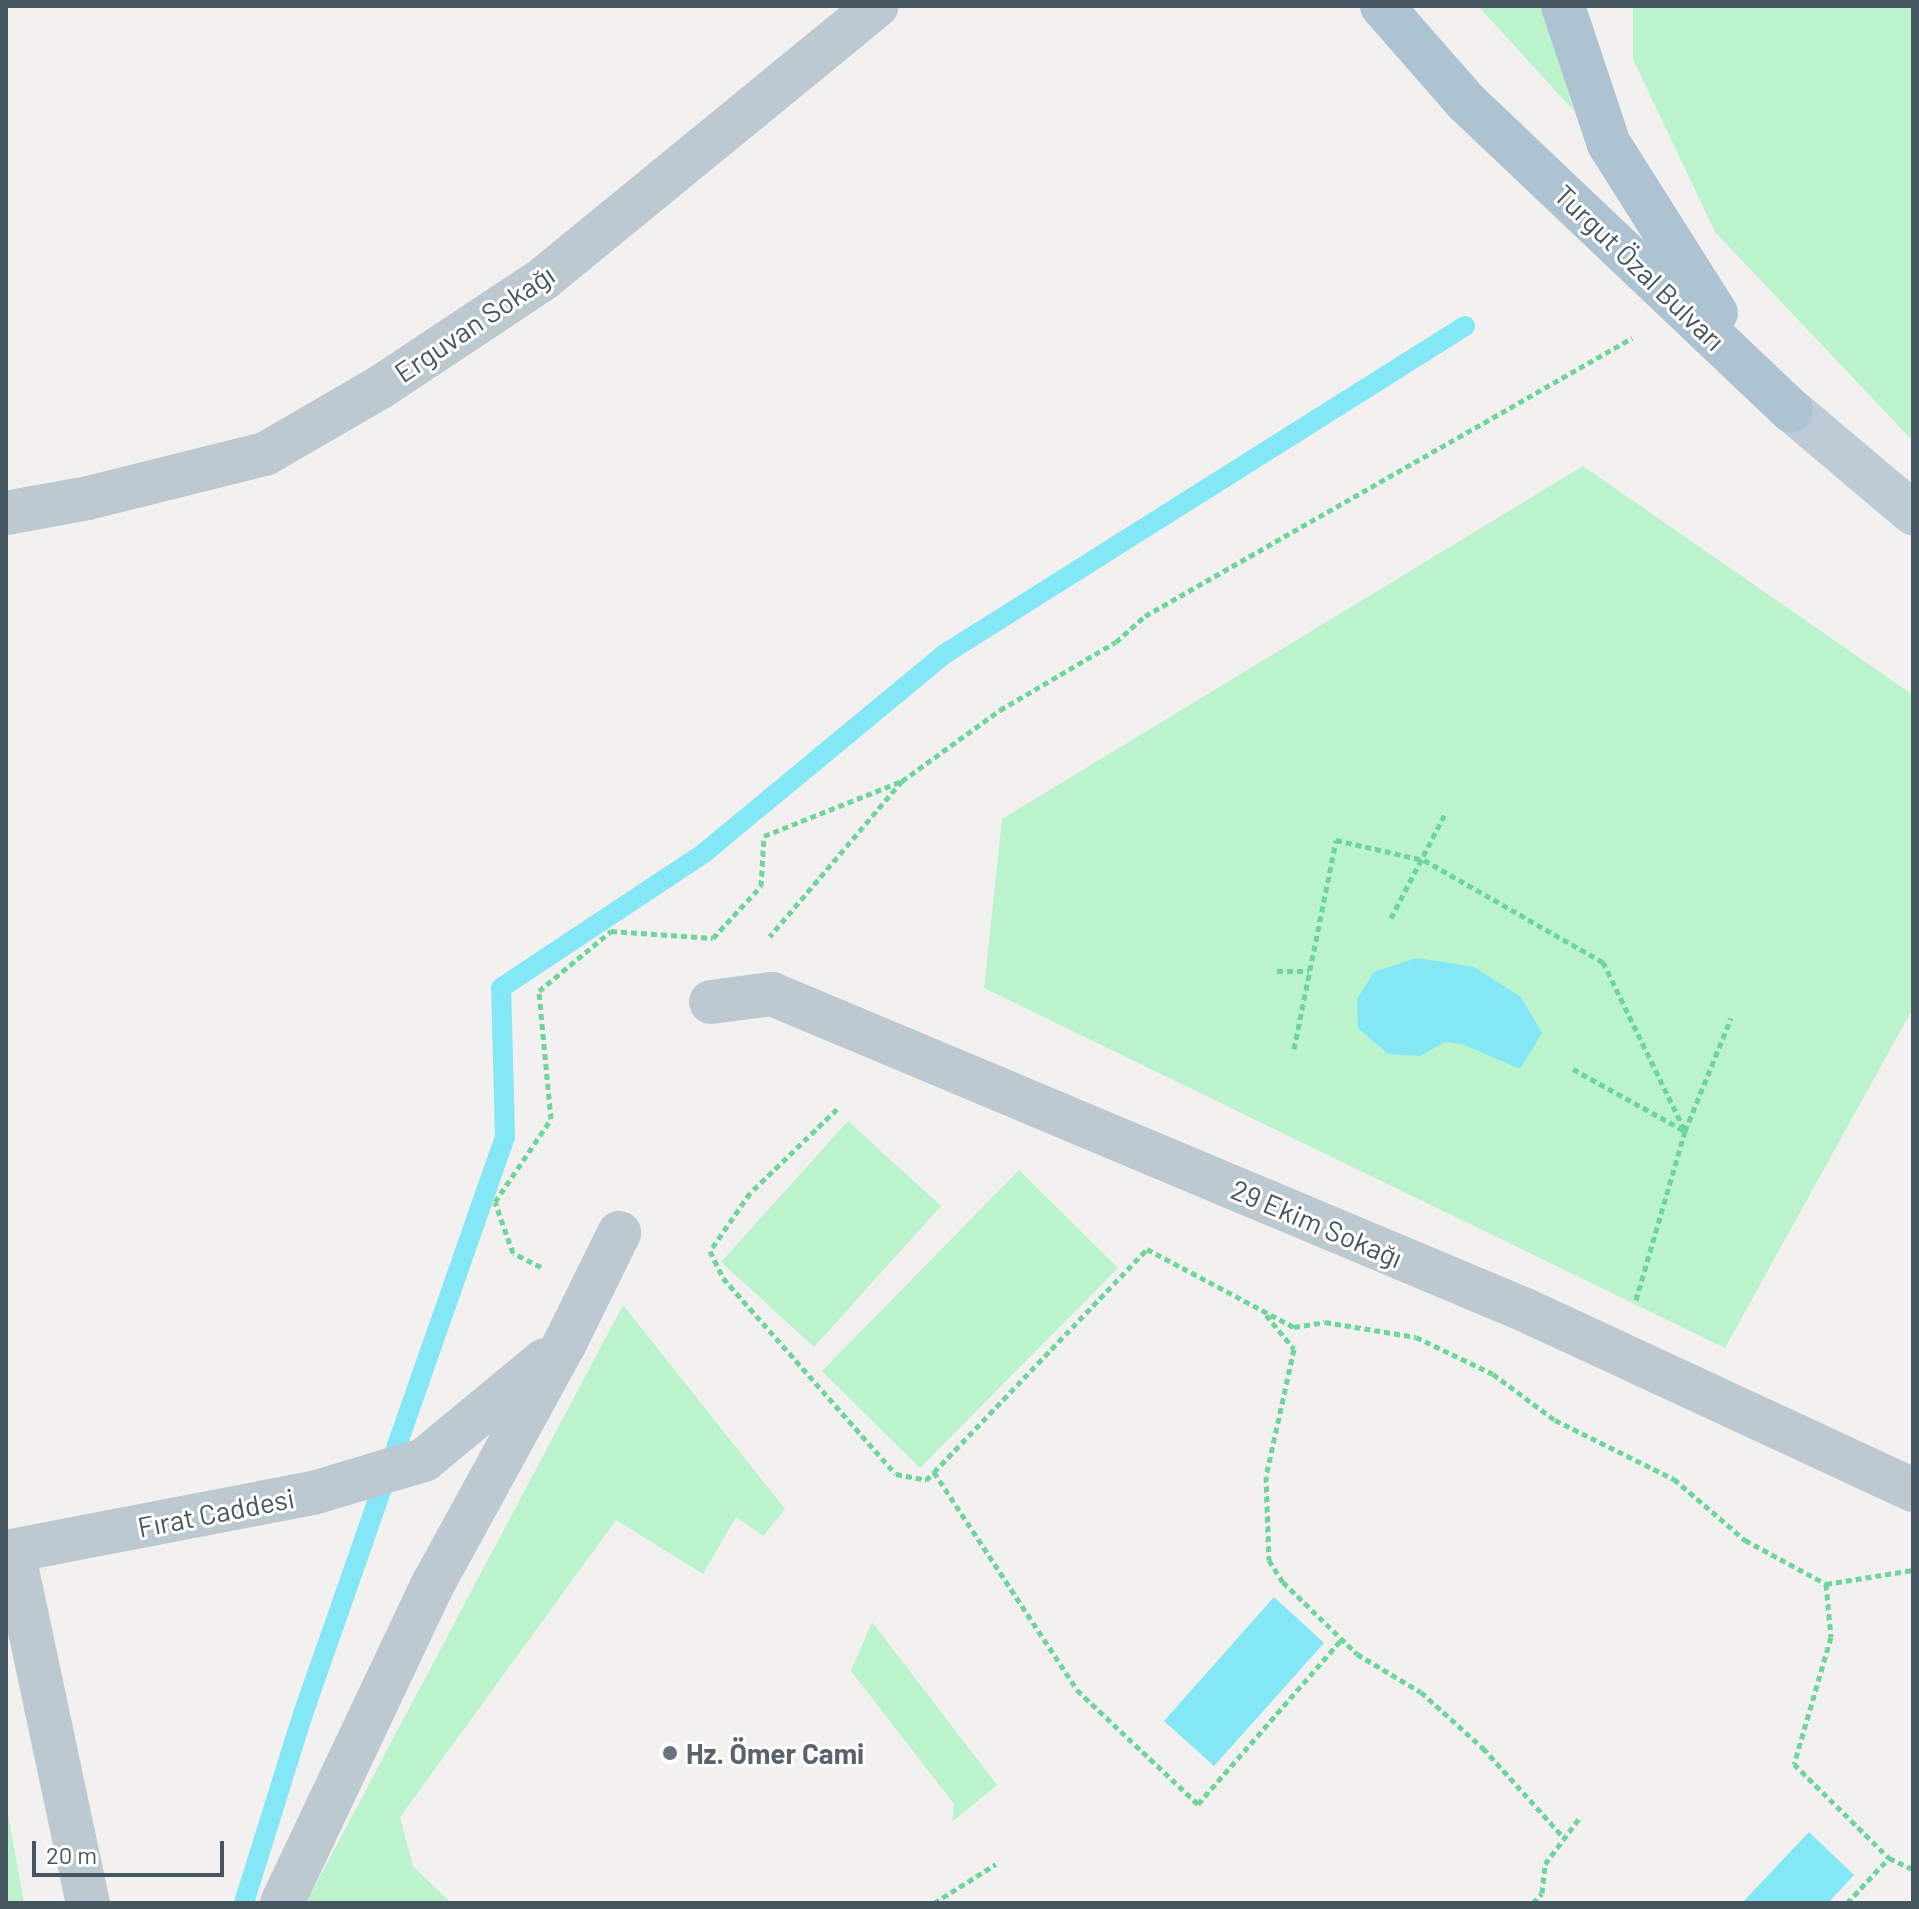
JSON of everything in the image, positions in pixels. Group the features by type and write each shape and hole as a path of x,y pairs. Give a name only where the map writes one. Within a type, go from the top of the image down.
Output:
{"main road":[{"name":"Turgut Özal Bulvarı","path":"1382,6 1466,102 1791,410 1913,513"},
{"path":"1563,6 1609,144 1689,277 1791,410"}],"street":[{"name":"Erguvan Sokağı","path":"6,513 88,498 265,454 355,402 543,279 876,6"},
{"name":"29 Ekim Sokağı","path":"711,1002 772,994 1621,1355 1913,1490"},
{"path":"282,1903 433,1584 564,1345 619,1233"},
{"name":"Fırat Caddesi","path":"9,1552 341,1484 424,1460 564,1345"},
{"path":"9,1552 88,1903"}],"path":[{"path":"902,781 1000,710 1116,642 1145,616 1633,338"},
{"path":"1391,918 1424,860 1445,814"},
{"path":"1294,1049 1336,840 1424,860 1603,962 1685,1131"},
{"path":"1277,971 1309,971"},
{"path":"1621,1355 1685,1131 1731,1018"},
{"path":"1573,1069 1685,1131"},
{"path":"837,1109 750,1193 710,1251 723,1278 896,1474 926,1480 1147,1249 1294,1327 1325,1322 1416,1337 1480,1368 1555,1420 1674,1479 1745,1540 1826,1584 1913,1570"},
{"path":"1264,1313 1294,1349 1266,1476 1269,1560 1283,1582 1357,1654 1421,1692 1473,1738 1563,1837"},
{"path":"934,1472 1077,1690 1198,1804 1343,1638"},
{"path":"1826,1584 1831,1637 1794,1764 1889,1858 1913,1869"},
{"path":"1533,1903 1542,1893 1545,1864 1581,1816"},
{"path":"1847,1903 1889,1858"},
{"path":"934,1903 996,1864"}],"green space":[{"path":"1478,6 1541,6 1574,111"},
{"path":"1633,6 1913,6 1913,441 1715,232 1633,59"},
{"path":"1583,466 1913,695 1913,1008 1725,1348 984,988 1002,819"},
{"path":"848,1121 941,1206 814,1347 721,1262"},
{"path":"1019,1170 1118,1268 920,1468 822,1371"},
{"path":"623,1305 785,1509 763,1536 736,1517 703,1574 616,1520 400,1817 413,1866 451,1903 306,1903"},
{"path":"872,1622 997,1785 952,1822 954,1804 851,1671"},
{"path":"6,1803 24,1903 6,1903"}],"water":[{"path":"1417,958 1474,967 1521,997 1542,1033 1520,1069 1462,1044 1445,1042 1420,1056 1388,1054 1358,1028 1357,999 1374,972"},
{"path":"1274,1597 1324,1643 1214,1766 1164,1721"},
{"path":"1809,1832 1854,1875 1828,1903 1742,1903"}],"waterway":[{"path":"244,1903 303,1714 505,1137 501,988 704,853 943,655 1465,326"}],"place":[{"name":"Hz. Ömer Cami","path":"670,1753"}]}
